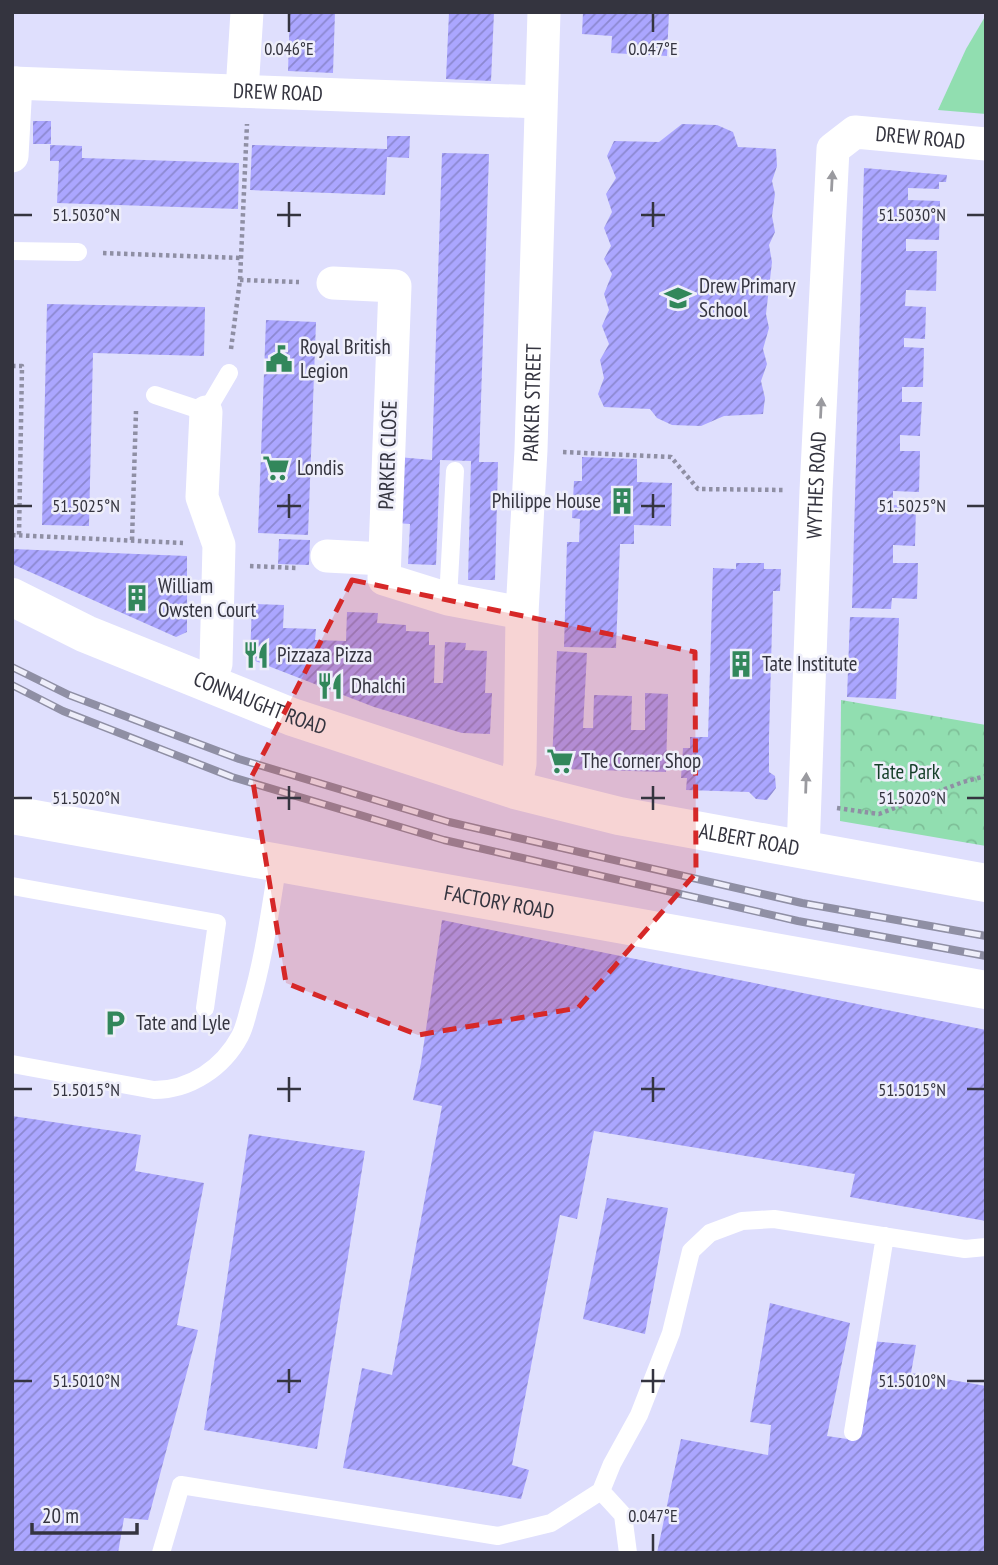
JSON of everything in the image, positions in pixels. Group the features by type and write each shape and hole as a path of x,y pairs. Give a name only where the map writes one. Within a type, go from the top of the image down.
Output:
{"main road":[{"name":"CONNAUGHT ROAD","path":"12,597 86,635 292,717 515,790"},
{"name":"ALBERT ROAD","path":"515,790 619,816 986,883"},
{"name":"FACTORY ROAD","path":"12,815 986,990"}],"street":[{"path":"245,92 247,12"},
{"name":"PARKER STREET","path":"515,790 520,764 522,614 531,450 544,12"},
{"name":"DREW ROAD","path":"12,156 14,83 540,102"},
{"name":"DREW ROAD","path":"855,132 986,144"},
{"name":"WYTHES ROAD","path":"803,851 816,491 833,149 855,132"},
{"name":"PARKER CLOSE","path":"332,283 395,286 384,559"},
{"path":"206,412 202,497 218,555 216,664 208,684"},
{"path":"327,556 384,559 384,579 448,600 522,614"}],"lane":[{"path":"12,251 78,253"},
{"path":"155,395 206,412 229,373"},
{"path":"448,600 455,471"},
{"path":"12,1064 154,1090 170,1090 193,1082 219,1064 241,1035 256,986 278,863"},
{"path":"12,886 217,923 205,1008"},
{"path":"161,1553 181,1485 498,1536 551,1523 601,1491 612,1464 639,1415 671,1333 691,1251 710,1233 742,1221 774,1219 965,1249 986,1247"},
{"path":"853,1432 885,1236"},
{"path":"601,1491 623,1515 628,1553"}],"path":[{"path":"229,373 240,280 245,92"},
{"path":"78,253 241,258"},
{"path":"240,280 332,283"},
{"path":"12,366 22,366 15,535 218,555 321,569 327,556"},
{"path":"12,437 21,437"},
{"path":"531,450 671,457 698,489 816,491"},
{"path":"832,807 878,814 986,776"}],"highlighted area":[{"path":"352,580 695,652 696,873 578,1008 418,1035 286,983 252,776"}],"green space":[{"path":"986,15 986,114 938,110 966,49"},
{"name":"Tate Park","path":"841,700 986,725 986,846 840,821"}],"building":[{"path":"290,12 335,12 333,73 288,71"},
{"path":"449,12 494,12 491,81 446,79"},
{"path":"583,12 669,12 667,56 611,53 612,36 582,34"},
{"path":"33,121 51,121 51,144 33,144"},
{"path":"682,124 717,125 733,132 738,147 776,149 777,166 772,181 775,194 772,216 775,232 769,245 772,262 766,314 769,328 763,349 767,364 761,381 765,398 763,414 724,416 701,426 672,425 657,418 650,409 604,407 598,394 604,378 600,360 609,344 602,326 609,310 604,294 612,274 604,259 611,246 604,228 612,212 606,194 616,178 607,156 614,141 659,142"},
{"path":"387,136 410,136 409,158 387,157 385,195 250,190 252,145 387,149"},
{"path":"50,145 82,146 82,158 239,163 238,209 57,203 59,161 50,161"},
{"path":"442,153 489,154 479,462 498,462 495,580 468,580 471,461 440,460 436,565 408,564 410,524 396,523 398,457 432,460"},
{"path":"864,168 947,175 946,182 939,182 939,189 908,188 908,200 940,201 939,240 906,239 906,251 937,251 936,291 906,290 905,306 926,307 925,339 904,338 904,347 924,348 923,387 902,387 902,402 922,402 920,436 900,435 900,451 920,451 919,492 893,491 893,505 916,506 915,546 893,545 893,563 918,563 917,599 892,598 891,609 852,608"},
{"path":"47,304 205,307 204,356 93,353 89,526 42,525"},
{"path":"266,320 316,322 308,535 258,533"},
{"path":"582,457 637,459 637,482 672,483 671,526 634,525 634,544 620,544 616,648 564,647 567,542 579,542 580,519 572,518 574,481 582,481"},
{"path":"279,539 310,540 309,565 278,564"},
{"name":"William Owsten Court","path":"12,549 187,556 187,632 176,637 12,564"},
{"name":"Tate Institute","path":"736,563 764,563 764,569 781,569 780,591 773,591 769,738 769,772 775,776 776,788 767,800 756,799 749,792 686,790 687,778 681,778 683,748 690,748 690,737 708,737 713,568 736,569"},
{"path":"252,604 284,605 283,628 316,629 315,640 346,641 347,612 378,613 377,623 406,625 406,631 429,632 429,645 435,645 434,683 443,683 445,642 466,643 465,650 487,651 485,693 492,693 490,734 462,733 374,707 250,659"},
{"path":"850,617 899,618 896,699 847,697"},
{"path":"557,651 587,653 583,728 593,728 594,695 632,696 631,730 645,730 645,693 668,694 666,772 555,767 552,762"},
{"path":"442,920 986,1030 986,1221 850,1197 855,1174 594,1131 577,1219 560,1215 512,1465 529,1470 521,1499 343,1468 362,1368 392,1375 442,1106 413,1100"},
{"path":"12,1116 141,1135 135,1171 204,1183 177,1325 198,1330 148,1520 124,1518 118,1553 12,1553"},
{"path":"249,1134 365,1151 317,1449 204,1430"},
{"path":"607,1198 668,1208 645,1334 583,1319"},
{"path":"770,1303 850,1323 827,1436 854,1440 870,1341 916,1345 911,1373 986,1386 986,1553 657,1553 681,1439 768,1455 771,1425 750,1422"}],"railway":[{"path":"12,667 69,695 239,759 449,822 802,903 986,936"},
{"path":"12,685 63,711 232,777 444,840 798,921 986,956"}],"place":[{"name":"Drew Primary School","path":"678,298"},
{"name":"Royal British Legion","path":"279,359"},
{"name":"Londis","path":"276,468"},
{"name":"Philippe House","path":"622,501"},
{"name":"William Owsten Court","path":"137,598"},
{"name":"Pizzaza Pizza","path":"256,655"},
{"name":"Tate Institute","path":"741,664"},
{"name":"Dhalchi","path":"330,686"},
{"name":"The Corner Shop","path":"560,761"},
{"name":"Tate and Lyle","path":"115,1023"}]}
